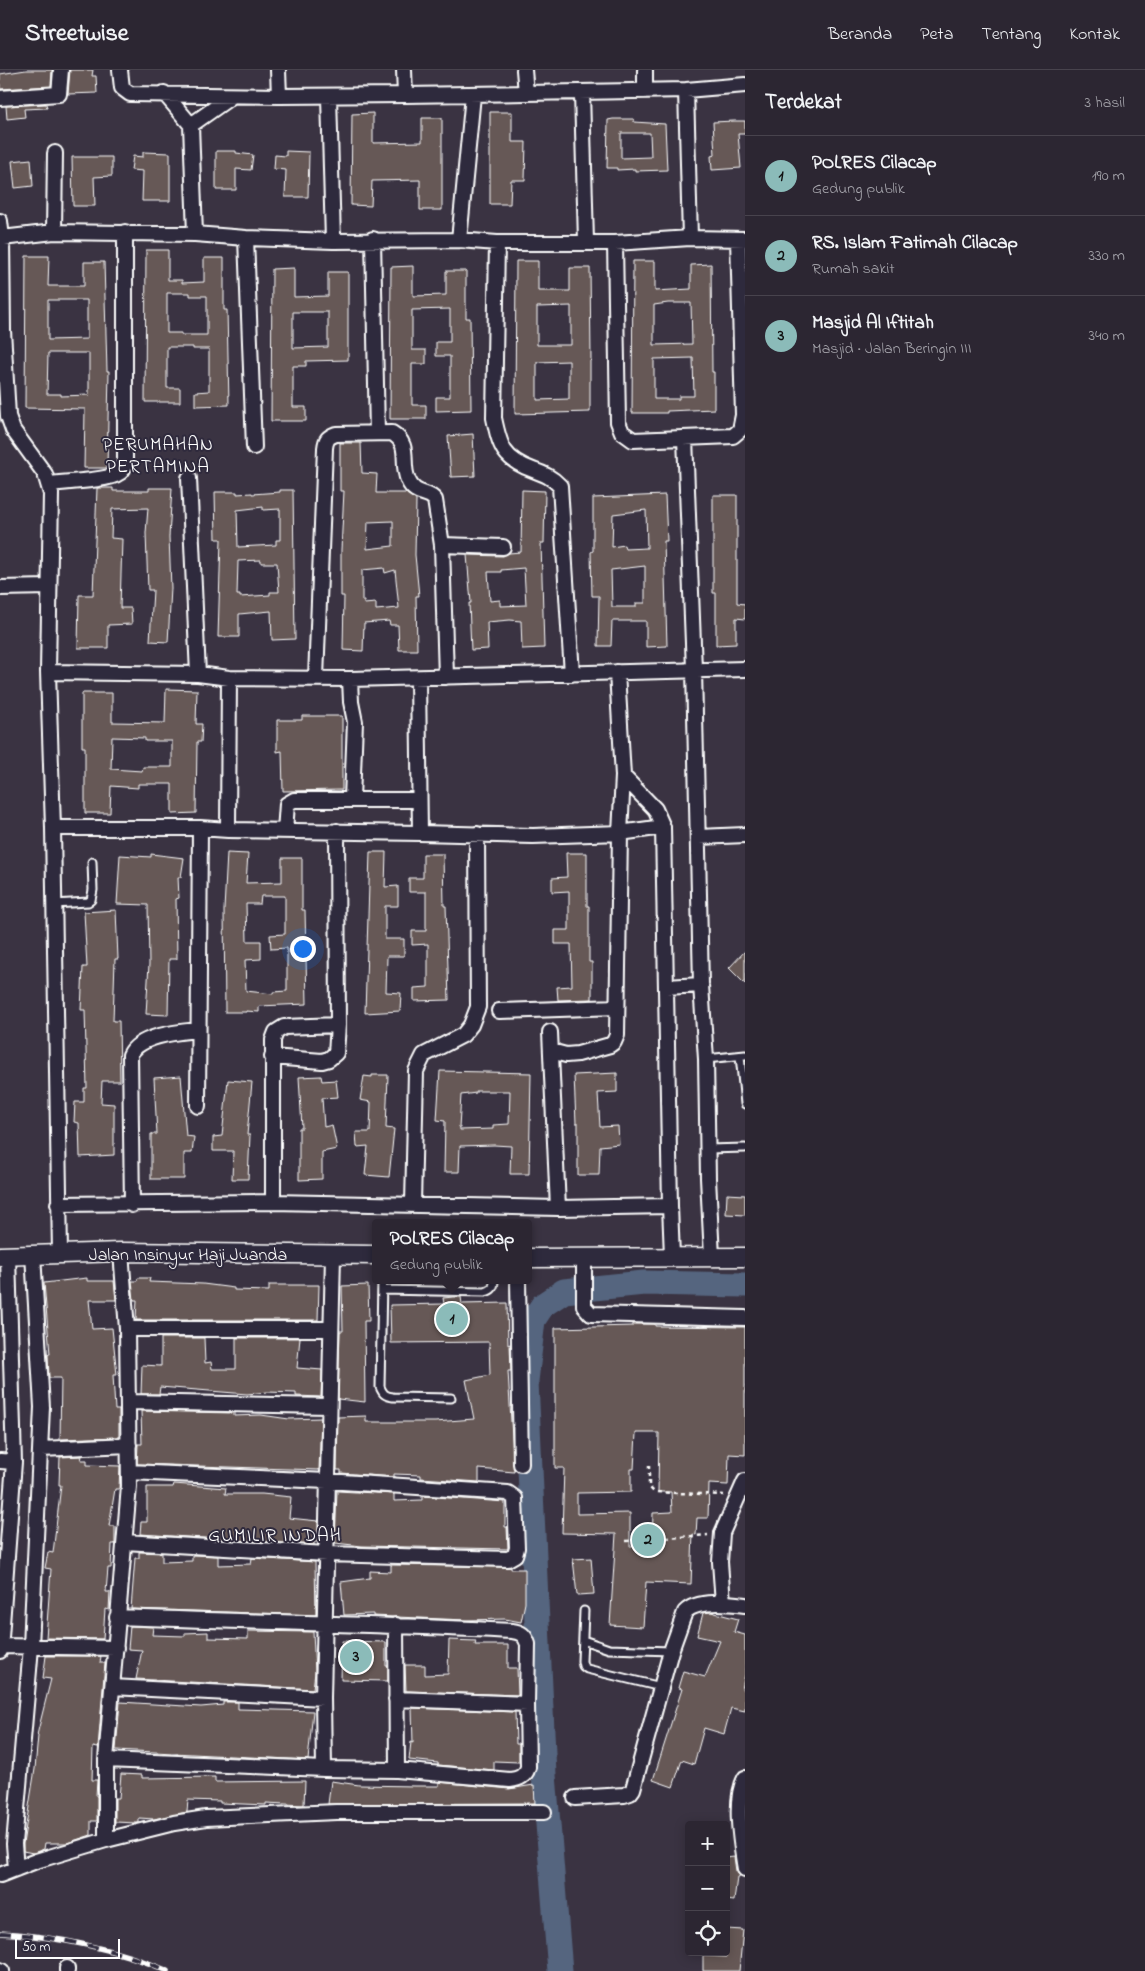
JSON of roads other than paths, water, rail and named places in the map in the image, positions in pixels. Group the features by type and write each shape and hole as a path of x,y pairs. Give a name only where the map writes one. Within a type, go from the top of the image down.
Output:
{"street":[{"path":"0,98 59,94 61,70"},
{"path":"120,70 122,88 124,92 130,94 164,93 232,96 405,95 686,90 745,85"},
{"path":"278,70 278,96"},
{"path":"404,70 405,95"},
{"path":"524,70 526,93"},
{"path":"645,70 645,91"},
{"path":"686,90 690,238"},
{"path":"582,92 586,242"},
{"path":"164,93 191,125 195,234"},
{"path":"459,240 473,94"},
{"path":"191,125 232,96"},
{"path":"329,96 333,240"},
{"path":"54,232 56,153"},
{"path":"0,221 2,238 2,330 8,416 13,430 45,474 51,494 48,672 53,828 60,1253"},
{"path":"2,238 54,232 125,232 246,238 497,242 615,243 690,238 742,239 742,415 740,430 733,436 633,440 622,432 618,422 615,243"},
{"path":"49,484 108,478 123,470 125,463 125,232"},
{"path":"246,238 254,447"},
{"path":"373,239 377,433"},
{"path":"497,242 494,418 499,443 508,456 522,466 548,476 560,486 572,674"},
{"path":"316,678 326,442 329,437 336,434 377,433 392,433 400,438 403,444 407,479 417,492 431,496 435,500 442,545 446,677"},
{"path":"685,438 699,837 701,985 706,1059 712,1256"},
{"path":"189,478 198,674"},
{"path":"442,545 503,547"},
{"path":"0,588 48,587"},
{"path":"48,672 198,674 229,678 350,679 745,668"},
{"path":"551,1051 566,1055 578,1054 614,1042 618,1035 620,833 623,776 617,672"},
{"path":"228,830 229,678"},
{"path":"418,678 418,800 420,832"},
{"path":"350,679 351,702 355,722 352,799"},
{"path":"623,776 655,809 663,827 672,1256"},
{"path":"285,831 286,809 290,802 352,799 418,800"},
{"path":"53,828 200,828 533,836 620,833 663,827"},
{"path":"198,1106 200,828"},
{"path":"272,1057 322,1061 329,1059 336,1052 338,1025 337,831"},
{"path":"414,1204 416,1071 424,1055 463,1035 471,1026 478,1007 477,834"},
{"path":"699,837 745,835"},
{"path":"666,987 701,985"},
{"path":"499,1010 617,1007"},
{"path":"273,1202 272,1040 276,1032 284,1027 338,1025"},
{"path":"132,1205 130,1055 135,1047 148,1040 175,1032 198,1030"},
{"path":"550,1032 558,1208"},
{"path":"58,1204 132,1205 273,1202 558,1208 670,1206"},
{"path":"106,1840 106,1760 125,1542 129,1472 127,1329 121,1252"},
{"name":"Jalan Insinyur Haji Juanda","path":"4,1256 121,1252 372,1255"},
{"path":"16,1869 14,1844 31,1647 41,1449 42,1407 33,1254"},
{"path":"324,1769 324,1625 333,1255"},
{"path":"0,1651 14,1462 4,1256"},
{"path":"532,1258 745,1257"},
{"path":"584,1258 584,1306 591,1314 745,1318"},
{"path":"518,1284 521,1464"},
{"path":"127,1329 331,1330"},
{"path":"128,1402 329,1406"},
{"path":"41,1449 129,1445"},
{"path":"0,1461 14,1462"},
{"path":"125,1542 326,1554 508,1559 514,1556 517,1548 515,1498 508,1492 129,1472"},
{"path":"723,1603 720,1562 722,1533 745,1481"},
{"path":"575,1798 624,1796 630,1793 635,1784 671,1652 685,1612 695,1606 723,1603 745,1605"},
{"path":"106,1760 324,1769 397,1770 510,1780 517,1780 527,1772 528,1767 528,1644 523,1634 512,1631 396,1625 324,1625 117,1617"},
{"path":"396,1625 397,1770"},
{"path":"0,1646 116,1648"},
{"path":"112,1687 323,1698"},
{"path":"396,1699 527,1704"},
{"path":"745,1778 742,1785 739,1809 745,1869"},
{"path":"0,1875 36,1861 106,1840 174,1823 253,1815 336,1812 544,1812"}],"lane":[{"path":"54,904 88,902 91,900 93,890 92,862"},
{"path":"706,1059 742,1056 745,1104"},
{"path":"708,1149 745,1148"},
{"path":"382,1284 380,1386 382,1393 393,1397 451,1398"},
{"path":"382,1290 485,1292 491,1290 494,1284"},
{"path":"584,1611 583,1666 587,1669 662,1687"},
{"path":"583,1640 609,1649 671,1652"}],"waterway":[{"path":"560,1971 544,1775 526,1381 533,1320 543,1305 564,1291 644,1283 745,1285"}],"railway":[{"path":"0,1933 42,1937 86,1945 128,1956 168,1971"}],"place":[{"name":"POLRES Cilacap","path":"452,1319"},
{"name":"RS. Islam Fatimah Cilacap","path":"648,1540"},
{"name":"Masjid Al Iftitah","path":"356,1657"}],"district":[{"name":"PERUMAHAN PERTAMINA","path":"158,454"},
{"name":"GUMILIR INDAH","path":"275,1534"}]}
